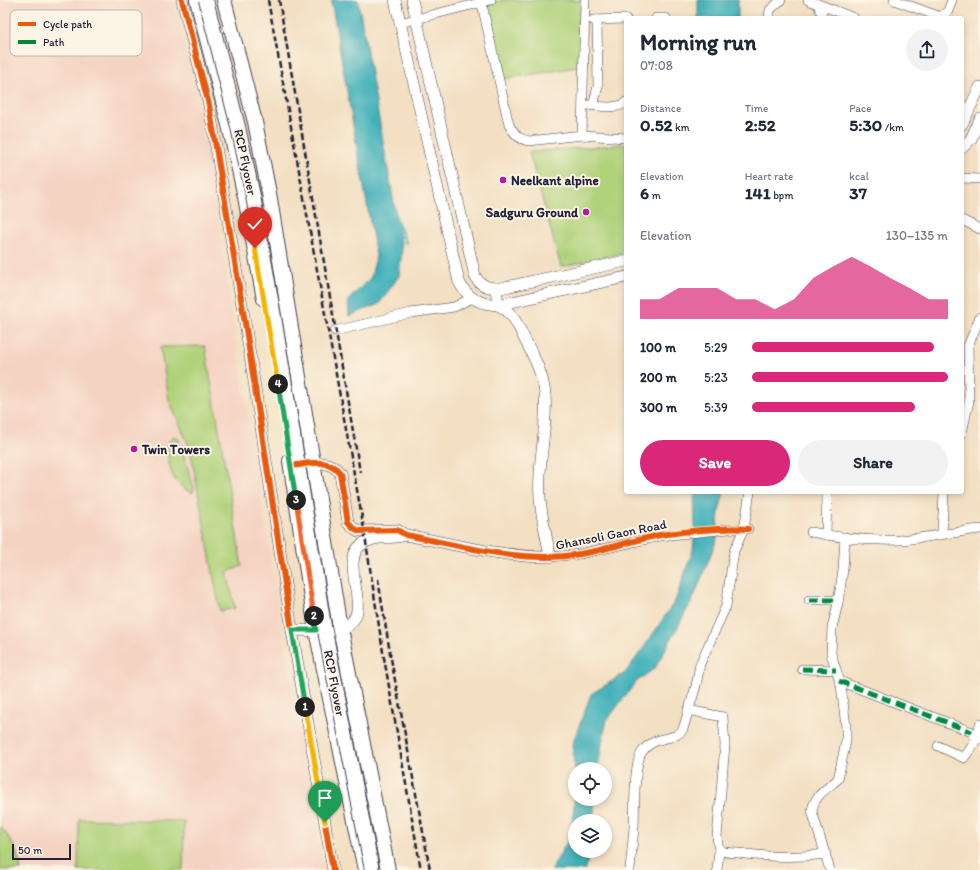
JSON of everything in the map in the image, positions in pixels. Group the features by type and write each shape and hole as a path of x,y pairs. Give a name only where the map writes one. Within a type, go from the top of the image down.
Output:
{"main road":[{"path":"197,0 230,129 245,198 268,321 316,630 364,870"},
{"name":"RCP Flyover","path":"206,0 238,127 253,196 324,626 372,870"},
{"name":"RCP Flyover","path":"215,0 247,125 261,194 331,625 380,870"},
{"path":"224,0 255,122 270,193 340,628 388,870"}],"street":[{"path":"182,0 209,105 243,308 292,630 333,870"},
{"path":"395,0 460,282 464,292 480,302 498,304 624,277"},
{"path":"412,0 477,281 486,286 501,288 624,261"},
{"path":"400,23 481,1 491,0"},
{"path":"582,135 585,0"},
{"path":"768,16 770,10 781,0"},
{"path":"808,0 849,16"},
{"path":"894,0 934,16"},
{"path":"942,16 948,11 952,0"},
{"path":"481,1 509,125 515,135 521,140 529,141 582,135 624,138"},
{"path":"818,4 822,16"},
{"path":"585,20 624,19"},
{"path":"593,106 598,86 597,20"},
{"path":"964,120 980,87"},
{"path":"583,105 618,106 624,104"},
{"path":"964,146 971,139 980,119"},
{"path":"964,178 980,179"},
{"path":"964,221 980,229"},
{"path":"496,288 498,304"},
{"path":"335,331 411,313 454,307 472,298"},
{"path":"291,466 313,463 328,464 336,467 340,473 348,522 359,531 397,530 406,535 504,554 527,557 550,557 542,518 540,497 539,475 546,410 545,393 541,373 521,331 511,314 506,308 498,304"},
{"path":"964,424 969,401 968,346 980,317"},
{"path":"630,870 634,828 636,770 642,752 652,742 681,733 685,724 696,686 700,664 726,606 734,551 746,529 750,494"},
{"path":"826,535 828,494"},
{"path":"942,534 944,494"},
{"name":"Ghansoli Gaon Road","path":"550,557 580,554 660,536 687,532 746,529"},
{"path":"811,532 826,535 879,540 902,540 980,529"},
{"path":"292,630 340,628 353,620 357,612 353,558 357,550 369,540 381,537 397,538 406,535"},
{"path":"830,870 812,811 813,803 819,794 838,779 846,741 846,727 839,681 831,654 832,628 843,570 846,537"},
{"path":"809,600 838,600"},
{"path":"802,669 836,670"},
{"path":"839,681 977,737"},
{"path":"688,710 723,717 725,745 718,837 718,870"},
{"path":"938,746 964,758 977,737 980,724"},
{"path":"719,850 759,856 797,857 826,854"}],"shaded area":[{"path":"0,0 172,0 199,105 283,637 323,870 0,870"}],"green space":[{"path":"503,0 585,0 584,66 504,79 486,4"},
{"name":"Sadguru Ground","path":"624,144 624,252 561,267 529,152"},
{"path":"205,346 242,566 227,572 235,608 220,611 190,448 169,400 160,347"},
{"path":"173,436 178,438 194,488 193,492 191,493 183,488 173,477 169,465 168,446"},
{"path":"79,819 184,821 183,870 78,870"},
{"path":"0,826 14,846 21,870 0,870"}],"water":[{"path":"331,0 358,0 402,249 399,276 379,304 349,316 348,300 371,277 376,256"},
{"path":"698,0 738,0 738,16 698,16"},
{"path":"694,494 724,494 719,512 717,539 693,599 655,668 636,682 607,720 599,762 574,762 572,745 591,694 625,673 647,643 675,601 693,550 695,524"},
{"path":"574,806 594,806 594,814 573,814"},
{"path":"568,840 568,858 588,858 586,870 551,870"}],"waterway":[{"path":"396,218 406,243"}],"railway":[{"path":"268,0 363,523 383,652 421,870"},
{"path":"279,0 360,472"},
{"path":"378,579 390,653 430,870"}],"marked path":[{"path":"809,600 838,600"},
{"path":"802,669 836,670"},
{"path":"839,681 972,732"}],"cycle path":[{"path":"182,0 209,105 246,329 292,630 333,870"},
{"path":"291,466 324,463 335,468 340,473 348,522 359,531 397,530 406,535 514,555 558,557 610,548 660,535 715,529 748,529"}],"place":[{"name":"Neelkant alpine","path":"503,180"},
{"name":"Sadguru Ground","path":"586,212"},
{"name":"Twin Towers","path":"134,449"}],"route":[{"path":"255,248 269,328 316,630 292,630 325,822"}]}
